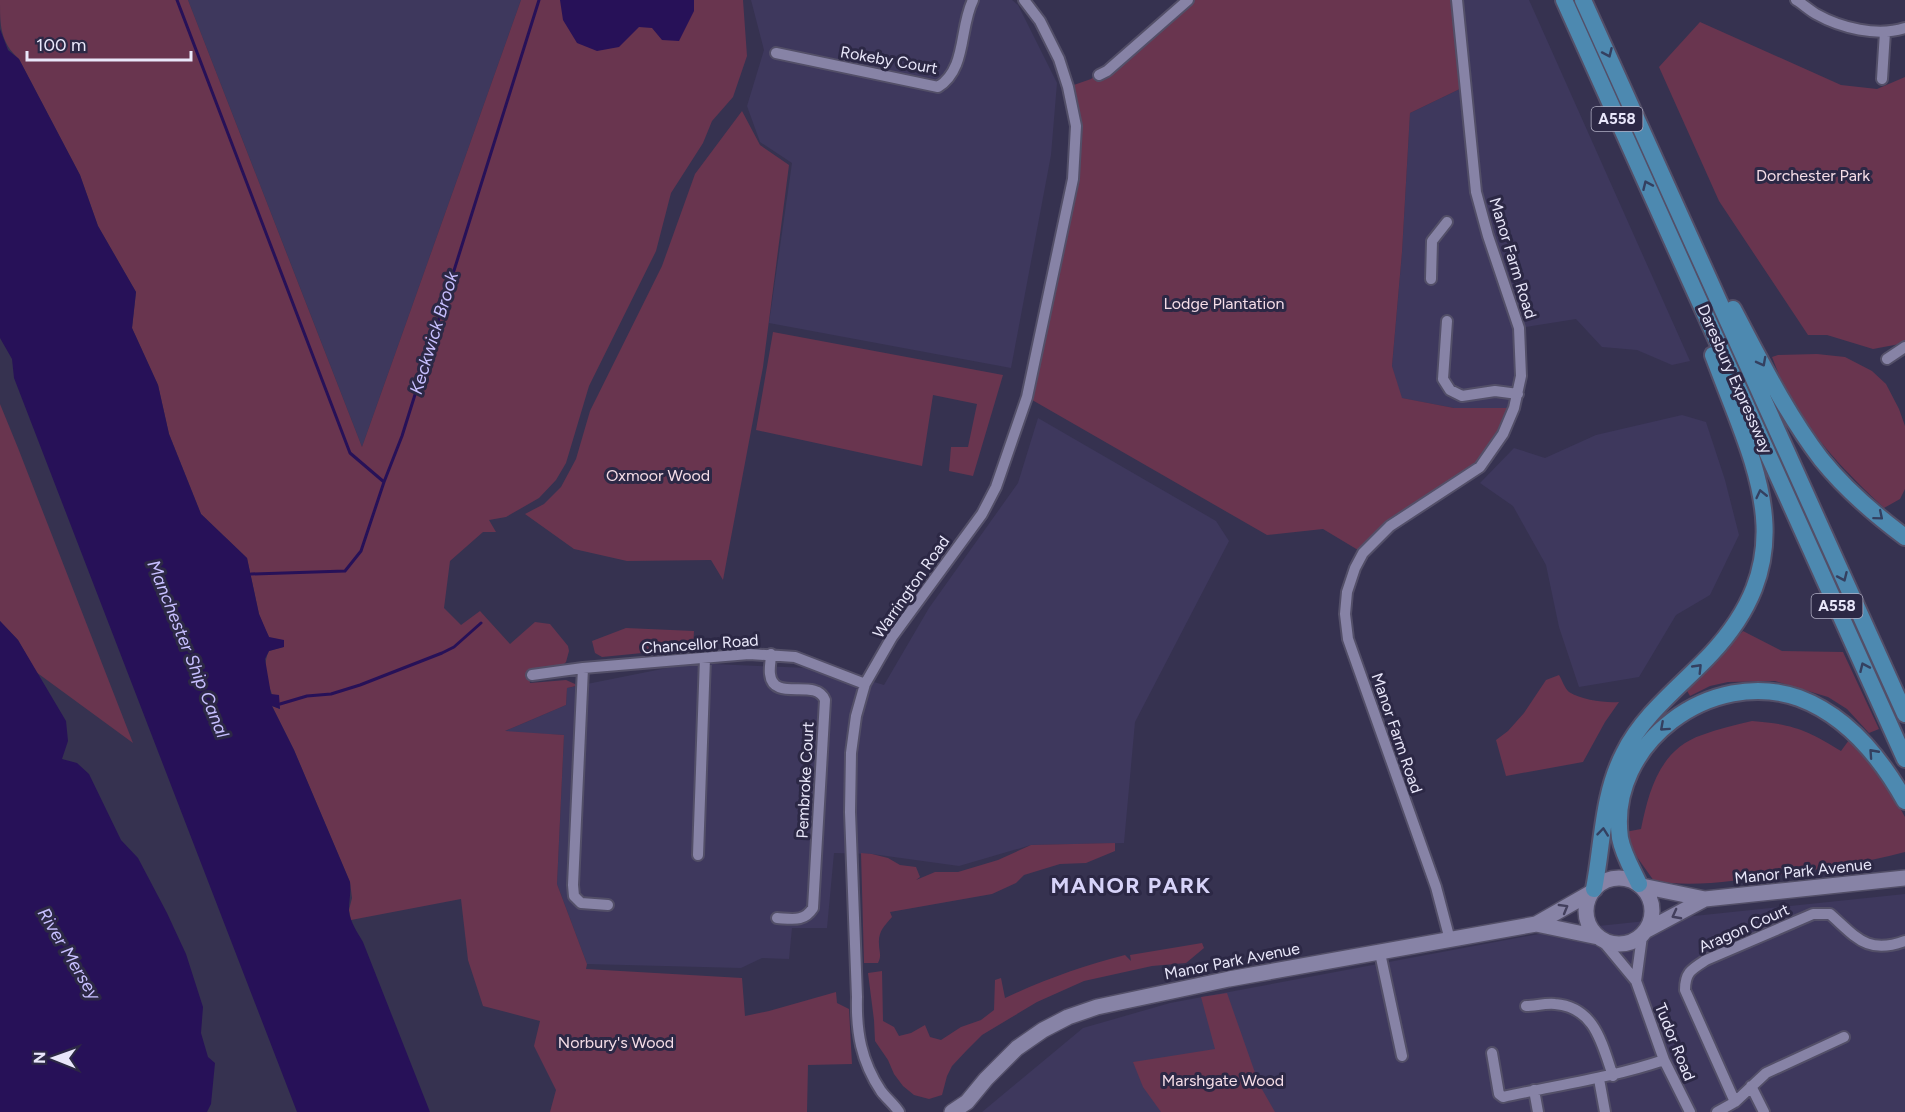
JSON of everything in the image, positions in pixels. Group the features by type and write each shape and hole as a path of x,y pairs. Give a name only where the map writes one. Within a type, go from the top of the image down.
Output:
{"main road":[{"name":"Daresbury Expressway","path":"1564,0 1905,759"},
{"name":"Daresbury Expressway","path":"1583,0 1905,714"},
{"path":"1656,162 1779,395 1800,428 1822,460 1856,497 1905,537"},
{"path":"1593,891 1608,795 1614,773 1625,750 1644,724 1721,644 1738,621 1750,602 1759,579 1765,552 1764,505 1756,470 1671,238"},
{"path":"1641,885 1622,850 1620,835 1620,812 1634,765 1647,745 1665,725 1688,709 1717,696 1745,692 1775,693 1800,699 1827,713 1856,734 1880,760 1905,801"}],"street":[{"name":"Rokeby Court","path":"776,53 938,87 948,81 957,63 973,0"},
{"name":"Warrington Road","path":"901,1111 883,1093 875,1081 864,1056 856,1026 857,997 850,812 851,753 856,716 865,684 892,637 982,514 996,487 1027,397 1073,179 1076,126 1068,87 1059,59 1040,21 1024,0"},
{"path":"1099,75 1107,71 1188,0"},
{"name":"Manor Farm Road","path":"1450,940 1436,887 1348,639 1345,614 1347,592 1354,568 1363,553 1390,526 1480,467 1503,434 1518,394 1521,376 1520,328 1488,236 1476,192 1457,0"},
{"path":"1796,0 1816,14 1857,28 1884,32 1905,28"},
{"path":"1882,80 1884,32"},
{"path":"1431,279 1432,242 1446,222"},
{"path":"1447,321 1443,379 1450,390 1462,396 1495,390 1518,394"},
{"path":"1887,359 1905,347"},
{"name":"Chancellor Road","path":"532,675 583,668 771,654 795,657 865,684"},
{"name":"Pembroke Court","path":"771,654 770,675 777,686 783,689 817,690 825,700 813,908 809,915 799,920 777,918"},
{"path":"698,855 705,658"},
{"path":"583,668 574,896 580,903 608,905"},
{"path":"1620,877 1641,885 1652,902 1653,912 1645,933 1623,944 1612,944 1600,938 1591,929 1586,910 1593,891 1610,879 1620,877"},
{"name":"Manor Park Avenue","path":"1641,885 1705,899 1905,878"},
{"name":"Manor Park Avenue","path":"952,1112 965,1107 986,1079 1017,1048 1043,1030 1078,1013 1121,1000 1229,979 1536,924 1593,891"},
{"name":"Manor Park Avenue","path":"1645,933 1705,899"},
{"name":"Aragon Court","path":"1735,1102 1685,990 1685,979 1690,971 1706,960 1813,914 1830,914 1862,943 1889,947 1905,941"},
{"name":"Manor Park Avenue","path":"1536,924 1600,938"},
{"name":"Tudor Road","path":"1636,981 1645,933"},
{"name":"Tudor Road","path":"1600,938 1636,981 1664,1060 1689,1112"},
{"path":"1380,953 1402,1056"},
{"path":"1526,1006 1554,1004 1573,1008 1589,1018 1613,1076"},
{"path":"1717,1112 1735,1102 1766,1073 1844,1037"},
{"path":"1492,1053 1499,1094 1503,1097 1613,1076 1664,1060"},
{"path":"1599,1079 1605,1112"},
{"path":"1751,1086 1764,1112"},
{"path":"1534,1090 1538,1112"}],"shaded area":[{"path":"188,0 521,0 362,447 301,290"},
{"path":"751,0 1012,0 1018,5 1057,83 1051,155 1011,368 769,323 792,163 760,142 747,106 764,50"},
{"path":"1457,0 1529,0 1690,361 1672,365 1637,350 1602,347 1576,319 1520,328 1514,408 1454,408 1401,398 1392,366 1402,252 1410,113 1466,86"},
{"path":"1682,415 1706,422 1725,480 1739,535 1710,595 1676,615 1639,677 1579,687 1559,627 1546,565 1513,506 1480,483 1514,448 1545,458 1596,435"},
{"path":"1038,418 1216,521 1229,541 1135,722 1124,843 1031,845 959,866 872,854 834,853 827,928 792,928 789,959 762,958 741,968 587,964 557,884 564,735 503,732 566,705 567,688 692,663 830,669 884,685 929,608 1018,483"},
{"path":"1905,894 1905,1112 982,1112 1083,1028 1170,1003 1560,930"}],"green space":[{"name":"Norbury's Wood","path":"0,0 188,0 362,447 521,0 743,0 747,56 733,97 712,121 703,143 671,193 656,251 589,386 566,463 556,480 539,498 506,517 489,520 496,532 483,532 450,561 444,608 461,625 480,611 510,644 535,622 550,624 568,646 566,662 561,667 528,671 530,683 566,680 575,684 576,686 567,688 566,705 505,731 564,735 557,884 587,964 586,969 742,978 745,1016 836,992 837,1003 849,1009 852,1064 808,1065 807,1112 550,1112 556,1090 534,1046 540,1021 483,1006 468,960 461,899 351,920 350,882 294,750 272,706 280,709 267,680 266,658 269,651 283,647 269,637 265,629 259,614 247,558 201,514 169,434 158,385 132,328 136,292 98,226 80,175 19,59 8,46 2,32"},
{"name":"Lodge Plantation","path":"1189,0 1457,0 1466,86 1410,113 1402,252 1392,366 1402,398 1454,408 1514,408 1480,467 1390,526 1363,553 1323,529 1267,535 1027,397 1073,179 1076,126 1068,87 1091,79"},
{"name":"Dorchester Park","path":"1700,22 1841,85 1877,89 1905,77 1905,343 1873,349 1827,335 1808,335 1719,201 1659,67"},
{"name":"Oxmoor Wood","path":"742,111 760,145 789,165 763,367 723,580 711,560 627,561 574,549 525,514 544,504 561,487 576,459 590,411 662,266 695,174"},
{"path":"773,332 1003,375 973,476 949,471 951,447 968,447 977,404 933,395 922,466 756,430"},
{"path":"1817,354 1845,357 1872,371 1886,384 1899,409 1905,426 1905,489 1900,499 1884,508 1844,469 1820,441 1786,390 1772,357"},
{"path":"0,404 133,743 36,672 18,640 0,621"},
{"path":"626,628 694,631 693,648 602,657 595,653 592,641"},
{"path":"1743,631 1782,651 1843,652 1879,729 1869,733 1847,709 1828,697 1775,681 1728,682 1710,686 1690,696 1686,689"},
{"path":"1559,675 1568,691 1574,695 1593,700 1619,702 1583,762 1506,776 1496,740 1508,731 1524,713 1546,680"},
{"path":"1752,721 1799,729 1841,751 1849,740 1886,783 1905,817 1905,852 1842,865 1732,881 1685,884 1654,881 1632,850 1625,832 1641,829 1653,786 1666,761 1688,741"},
{"path":"1115,843 1115,851 1086,863 1060,864 1024,875 1016,883 992,894 890,912 892,917 879,936 878,963 864,963 861,853 888,858 900,865 916,867 920,877 916,880 935,872 958,872 998,860 1031,845"},
{"path":"1202,943 1204,948 1186,963 1152,966 1084,981 1037,1002 982,1035 952,1066 942,1095 929,1099 914,1095 903,1086 875,1041 868,973 882,971 883,1021 894,1027 899,1036 911,1033 925,1025 930,1037 941,1040 961,1027 981,1020 994,1010 995,980 1001,978 1005,998 1049,979 1109,959 1125,955 1131,961 1130,955"},
{"name":"Marshgate Wood","path":"1227,993 1259,1084 1275,1112 1161,1112 1143,1087 1133,1062 1215,1049 1201,997"}],"water":[{"path":"560,0 694,0 694,11 679,41 662,40 652,28 639,27 619,47 597,51 577,43 563,20"},
{"name":"Manchester Ship Canal","path":"0,29 8,50 19,59 80,175 98,226 136,292 132,328 158,385 169,434 201,514 247,558 259,614 269,637 284,640 284,647 269,651 265,659 271,694 279,695 280,709 272,706 294,750 350,882 351,919 363,942 430,1112 297,1112 14,378 12,359 0,338"},
{"name":"River Mersey","path":"0,621 18,640 66,721 68,741 62,759 77,763 89,774 121,840 138,858 186,954 203,1007 201,1033 208,1057 215,1063 211,1104 207,1112 0,1112"}],"waterway":[{"path":"177,0 350,453 384,482"},
{"name":"Keckwick Brook","path":"251,574 345,571 361,551 402,436 539,0"},
{"path":"280,704 307,696 331,694 360,685 442,653 454,647 481,623"}],"district":[{"name":"MANOR PARK","path":"1131,885"}]}
